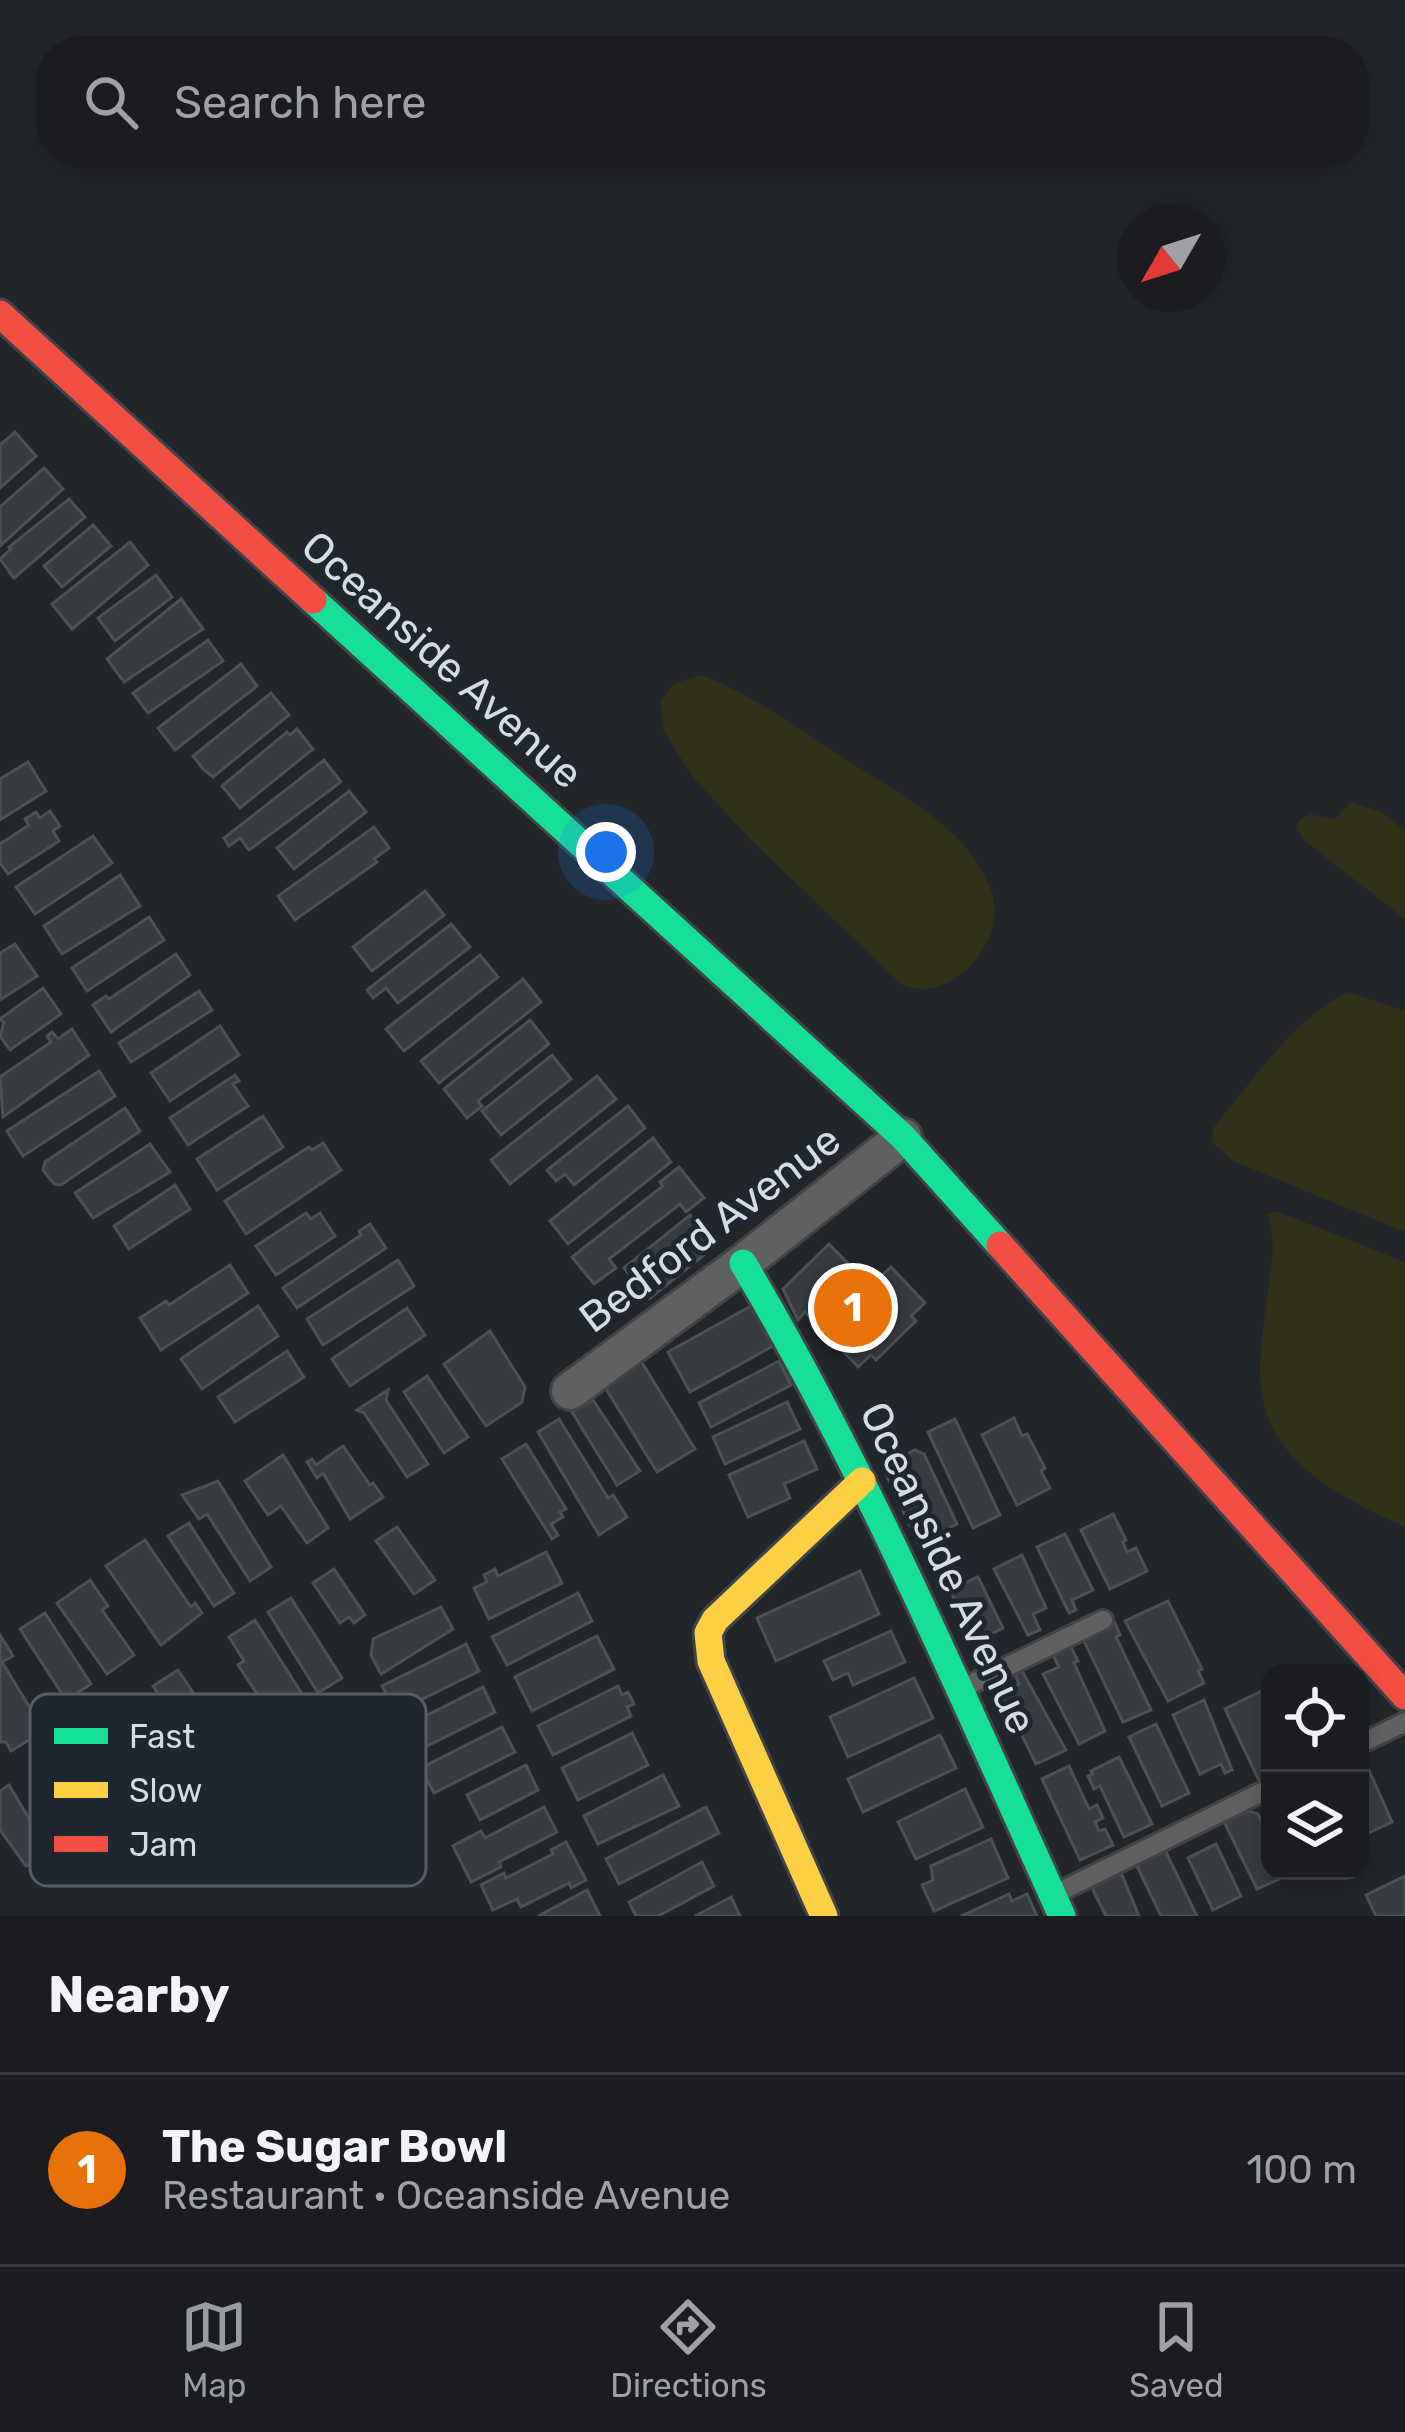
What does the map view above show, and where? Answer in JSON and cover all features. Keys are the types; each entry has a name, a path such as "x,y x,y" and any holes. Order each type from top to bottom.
{"street":[{"name":"Oceanside Avenue","path":"0,314 902,1137 1405,1696"},
{"name":"Bedford Avenue","path":"570,1391 743,1264 902,1137"},
{"name":"Oceanside Avenue","path":"743,1264 795,1348 862,1481 1058,1906"},
{"path":"824,1916 711,1661 708,1633 715,1620 862,1481"}],"lane":[{"path":"961,1688 1103,1620"},
{"path":"1369,1740 1405,1722"},
{"path":"1058,1906 1261,1793"}],"green space":[{"path":"702,675 758,703 898,792 964,845 989,885 994,913 991,932 970,966 938,987 901,984 750,839 693,777 664,731 660,702 673,684"},
{"path":"1351,802 1382,812 1405,832 1405,919 1304,840 1296,828 1299,820 1311,814 1334,820"},
{"path":"1348,992 1405,1011 1405,1232 1233,1161 1211,1141 1213,1128 1274,1053 1309,1018"},
{"path":"1276,1211 1405,1262 1405,1527 1319,1479 1299,1463 1270,1424 1260,1363 1272,1256 1267,1215"}],"building":[{"path":"15,432 36,456 0,488 0,445"},
{"path":"44,468 63,489 0,546 0,507"},
{"path":"69,499 85,517 14,578 0,559"},
{"path":"93,525 111,546 62,587 44,566"},
{"path":"130,542 148,565 72,629 52,604"},
{"path":"156,575 172,597 115,641 98,618"},
{"path":"181,599 203,629 124,682 107,659"},
{"path":"208,640 223,661 148,713 133,693"},
{"path":"241,664 257,686 175,750 158,728"},
{"path":"271,693 289,715 213,777 193,756"},
{"path":"297,729 313,749 240,808 222,786 287,732 290,735"},
{"path":"324,760 341,782 249,850 240,838 229,846 224,838"},
{"path":"28,762 46,791 0,820 0,779"},
{"path":"349,791 366,812 294,869 277,848"},
{"path":"50,811 60,826 53,831 59,841 8,874 0,863 0,844 29,825 25,819 36,812 40,818"},
{"path":"374,827 389,848 374,859 377,862 295,920 278,896"},
{"path":"93,836 112,863 35,914 16,887"},
{"path":"120,875 140,906 62,954 44,926"},
{"path":"425,891 444,915 372,971 353,947"},
{"path":"149,917 164,940 87,991 72,968"},
{"path":"451,924 470,947 398,1003 386,988 373,998 367,990"},
{"path":"15,944 37,976 0,1000 0,953"},
{"path":"176,954 190,975 111,1032 93,1005"},
{"path":"480,955 498,977 404,1051 386,1029"},
{"path":"523,979 541,1002 439,1083 421,1061"},
{"path":"43,988 61,1014 10,1050 0,1036 4,1023 0,1019"},
{"path":"199,991 212,1010 131,1062 119,1043"},
{"path":"530,1020 549,1044 478,1101 482,1106 467,1118 444,1089"},
{"path":"220,1026 239,1055 170,1101 151,1073"},
{"path":"72,1029 89,1055 3,1117 0,1077 51,1042 47,1036 52,1032 58,1039"},
{"path":"552,1055 571,1079 501,1135 482,1111"},
{"path":"99,1071 115,1096 23,1156 7,1131"},
{"path":"235,1075 239,1081 233,1084 248,1106 188,1145 170,1118"},
{"path":"597,1076 616,1099 510,1184 491,1160"},
{"path":"628,1106 645,1128 574,1185 565,1174 556,1181 547,1170"},
{"path":"125,1108 140,1131 61,1185 54,1184 43,1170 45,1162"},
{"path":"263,1116 283,1147 217,1190 197,1159"},
{"path":"653,1138 671,1162 568,1244 550,1221"},
{"path":"323,1143 341,1170 246,1234 225,1201 309,1147 312,1150"},
{"path":"150,1144 170,1172 93,1218 75,1193"},
{"path":"679,1167 704,1198 686,1212 680,1204 609,1259 616,1268 594,1284 572,1257 663,1186 660,1182"},
{"path":"175,1185 190,1209 129,1249 114,1226"},
{"path":"306,1213 311,1219 320,1213 335,1236 276,1275 256,1246"},
{"path":"690,1215 715,1246 649,1299 624,1268"},
{"path":"370,1224 386,1248 297,1308 283,1288"},
{"path":"829,1244 870,1286 891,1267 925,1303 911,1316 916,1321 876,1360 871,1355 858,1367 805,1312 798,1320 783,1289"},
{"path":"398,1260 414,1286 323,1345 307,1319"},
{"path":"230,1265 248,1293 161,1350 140,1318"},
{"path":"258,1306 278,1336 202,1389 181,1359"},
{"path":"751,1306 773,1346 690,1392 668,1352"},
{"path":"407,1308 425,1335 350,1386 332,1359"},
{"path":"490,1331 525,1387 522,1402 486,1426 444,1364"},
{"path":"287,1351 304,1377 235,1422 218,1397"},
{"path":"638,1356 695,1449 657,1472 600,1379"},
{"path":"779,1361 791,1385 711,1427 699,1403"},
{"path":"427,1376 468,1437 444,1453 404,1392"},
{"path":"388,1390 386,1400 428,1464 407,1477 364,1413 357,1410"},
{"path":"593,1400 640,1471 617,1485 572,1412"},
{"path":"787,1402 800,1429 725,1464 713,1437"},
{"path":"1014,1418 1045,1468 1041,1471 1050,1488 1017,1505 982,1435"},
{"path":"559,1419 608,1498 613,1495 627,1517 599,1535 538,1432"},
{"path":"955,1419 1000,1515 973,1528 928,1432"},
{"path":"804,1441 817,1469 784,1484 790,1498 748,1517 729,1475"},
{"path":"526,1444 566,1509 551,1524 558,1535 552,1539 502,1459"},
{"path":"343,1446 383,1497 350,1519 323,1473 317,1478 307,1462 312,1459 316,1465"},
{"path":"915,1450 924,1454 957,1524 918,1543 882,1466"},
{"path":"283,1455 328,1528 307,1543 281,1506 268,1515 245,1481"},
{"path":"218,1481 271,1567 250,1581 207,1514 199,1519 182,1495"},
{"path":"1113,1514 1127,1552 1136,1548 1147,1571 1110,1589 1081,1530"},
{"path":"189,1523 234,1593 214,1606 168,1536"},
{"path":"397,1527 435,1580 414,1594 376,1541"},
{"path":"1065,1534 1093,1590 1072,1600 1076,1610 1069,1613 1037,1547"},
{"path":"145,1540 191,1607 195,1603 202,1613 161,1645 106,1566"},
{"path":"546,1552 562,1583 489,1619 474,1588 487,1582 484,1575 495,1569 498,1576"},
{"path":"1022,1555 1046,1608 1033,1614 1040,1630 1028,1635 994,1569"},
{"path":"334,1569 365,1615 354,1623 349,1617 340,1623 313,1583"},
{"path":"860,1571 879,1614 776,1661 757,1618"},
{"path":"978,1577 1003,1628 985,1637 990,1648 980,1653 950,1590"},
{"path":"90,1580 108,1606 102,1610 134,1655 107,1674 57,1603"},
{"path":"578,1593 592,1621 507,1665 492,1637"},
{"path":"291,1598 342,1678 318,1693 268,1612"},
{"path":"1168,1601 1202,1669 1198,1671 1204,1683 1168,1701 1125,1621"},
{"path":"441,1607 453,1629 381,1674 371,1655 373,1639"},
{"path":"45,1613 91,1684 75,1694 62,1694 20,1629"},
{"path":"255,1620 302,1694 257,1694 238,1665 244,1661 229,1637"},
{"path":"1115,1623 1120,1635 1116,1637 1151,1710 1123,1722 1083,1639"},
{"path":"891,1631 905,1662 853,1685 848,1673 833,1680 824,1661"},
{"path":"0,1635 13,1656 2,1662 30,1708 30,1739 11,1751 6,1742 0,1742"},
{"path":"597,1636 614,1669 532,1711 515,1677"},
{"path":"466,1644 479,1671 426,1697 386,1694 382,1686"},
{"path":"1071,1647 1105,1731 1079,1744 1043,1674 1059,1667 1053,1655"},
{"path":"178,1670 194,1694 158,1694 153,1686"},
{"path":"1022,1671 1066,1750 1036,1764 1001,1693 1019,1684 1015,1674"},
{"path":"914,1678 933,1718 848,1757 830,1717"},
{"path":"618,1686 634,1704 627,1707 631,1716 553,1755 538,1726"},
{"path":"483,1687 495,1712 426,1746 426,1716"},
{"path":"1261,1691 1261,1785 1225,1709"},
{"path":"1204,1700 1232,1770 1225,1773 1221,1764 1200,1774 1173,1715"},
{"path":"1156,1724 1189,1793 1162,1806 1129,1737"},
{"path":"502,1727 515,1752 434,1793 426,1765"},
{"path":"632,1733 648,1765 578,1800 562,1768"},
{"path":"940,1735 956,1768 863,1812 848,1779"},
{"path":"1119,1757 1152,1824 1124,1837 1100,1786 1094,1789 1088,1776"},
{"path":"526,1765 538,1790 480,1820 467,1795"},
{"path":"1069,1766 1089,1809 1097,1805 1103,1818 1095,1822 1113,1845 1080,1860 1042,1779"},
{"path":"1369,1770 1392,1822 1369,1833"},
{"path":"663,1775 679,1806 598,1844 584,1816"},
{"path":"9,1785 30,1820 30,1864 26,1866 0,1830 0,1791"},
{"path":"965,1789 983,1827 916,1859 898,1822"},
{"path":"544,1807 557,1832 471,1882 453,1846 481,1831 485,1838"},
{"path":"706,1807 719,1833 619,1884 606,1859"},
{"path":"1248,1811 1258,1814 1261,1880 1277,1880 1257,1889 1224,1822"},
{"path":"991,1839 1008,1878 934,1911 922,1885 933,1880 931,1866"},
{"path":"566,1842 586,1880 571,1888 569,1883 521,1907 517,1899 493,1910 481,1885 504,1873 506,1878 553,1854 551,1850"},
{"path":"1216,1844 1241,1896 1213,1910 1188,1858"},
{"path":"1164,1848 1197,1916 1161,1916 1135,1862"},
{"path":"702,1862 714,1886 658,1916 636,1916 629,1902"},
{"path":"1117,1872 1139,1916 1106,1916 1093,1890 1092,1885"},
{"path":"1405,1876 1405,1916 1376,1916 1366,1895"},
{"path":"587,1890 600,1916 538,1916"},
{"path":"1009,1894 1012,1901 1027,1894 1037,1916 961,1916"},
{"path":"731,1897 740,1916 695,1916"}],"traffic: fast":[{"path":"313,600 903,1137 1000,1245"},
{"path":"743,1263 872,1503 1062,1916"}],"traffic: slow":[{"path":"824,1916 711,1661 708,1633 715,1620 862,1481"}],"traffic: jam":[{"path":"0,314 313,600"},
{"path":"1000,1245 1405,1696"}],"place":[{"name":"The Sugar Bowl","path":"853,1308"}]}
